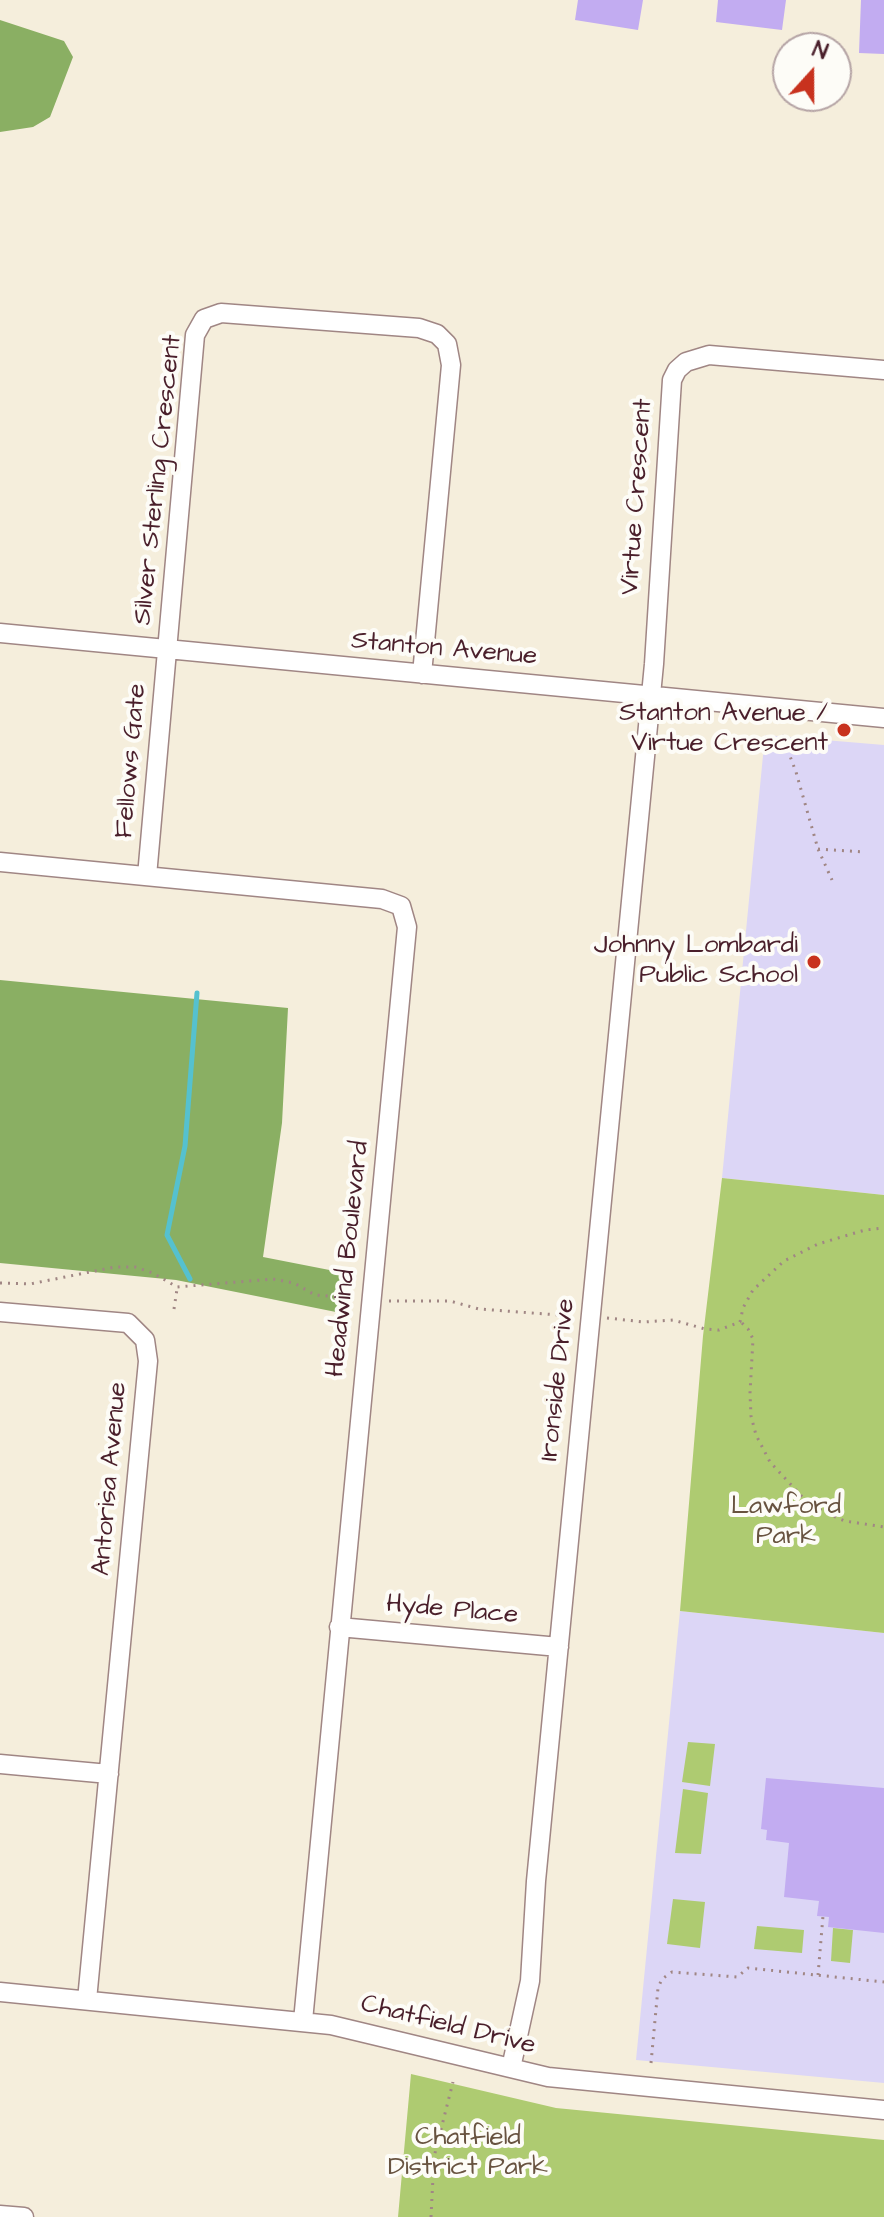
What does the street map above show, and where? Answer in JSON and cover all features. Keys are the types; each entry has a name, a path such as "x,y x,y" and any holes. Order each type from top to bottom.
{"street":[{"name":"Silver Sterling Crescent","path":"168,651 195,335 204,319 221,313 419,328 437,334 447,344 451,365 422,674"},
{"name":"Virtue Crescent","path":"651,695 672,380 677,370 686,362 709,355 884,370"},
{"name":"Stanton Avenue","path":"0,633 884,718"},
{"name":"Fellows Gate","path":"147,876 168,651"},
{"name":"Ironside Drive","path":"511,2068 530,1981 536,1881 651,695"},
{"name":"Headwind Boulevard","path":"0,862 382,899 401,906 407,927 303,2021"},
{"name":"Antorisa Avenue","path":"0,1312 128,1323 145,1340 148,1361 87,2000"},
{"name":"Hyde Place","path":"339,1627 559,1647"},
{"path":"0,1764 109,1774"},
{"name":"Chatfield Drive","path":"0,1992 331,2025 548,2077 884,2110"},
{"path":"0,2215 24,2217"}],"path":[{"path":"782,735 818,849 832,880"},
{"path":"818,849 865,852"},
{"path":"740,1322 743,1308 753,1290 784,1261 818,1244 865,1230 884,1228"},
{"path":"0,1283 30,1284 115,1267 135,1267 177,1287 273,1279 294,1283 315,1295 350,1298"},
{"path":"174,1309 177,1287"},
{"path":"392,1302 450,1301 493,1310 573,1316"},
{"path":"613,1319 644,1322 673,1320 719,1330 740,1322"},
{"path":"740,1322 753,1339 751,1416 756,1435 770,1462 807,1502 828,1514 860,1524 884,1527"},
{"path":"818,1975 823,1916"},
{"path":"651,2063 658,1988 662,1979 672,1972 737,1977 748,1968 884,1982"},
{"path":"431,2217 434,2157 453,2082"}],"shaded area":[{"name":"Johnny Lombardi Public School","path":"765,735 884,745 884,1195 722,1178"},
{"path":"680,1611 884,1633 884,2083 636,2060"}],"green space":[{"path":"0,20 64,41 73,57 50,117 33,127 0,132"},
{"path":"0,980 288,1008 282,1123 263,1257 355,1275 346,1314 176,1280 0,1263"},
{"name":"Lawford Park","path":"722,1178 884,1195 884,1633 680,1611 703,1336"},
{"path":"688,1742 715,1744 710,1786 682,1782"},
{"path":"683,1789 708,1793 701,1854 675,1853"},
{"path":"673,1899 705,1902 700,1948 667,1944"},
{"path":"757,1926 804,1930 802,1953 754,1949"},
{"path":"833,1928 853,1930 850,1963 831,1961"},
{"name":"Chatfield District Park","path":"411,2074 556,2108 884,2140 884,2217 398,2217"}],"building":[{"path":"578,0 643,0 638,30 575,20"},
{"path":"718,0 786,0 782,30 716,22"},
{"path":"861,0 884,0 884,54 859,53"},
{"path":"766,1778 884,1788 884,1933 828,1927 829,1917 817,1916 819,1901 784,1897 789,1843 766,1840 767,1830 761,1829"}],"waterway":[{"path":"190,1279 167,1235 185,1146 197,993"}],"place":[{"name":"Stanton Avenue / Virtue Crescent","path":"844,730"},
{"name":"Johnny Lombardi Public School","path":"814,962"}]}
